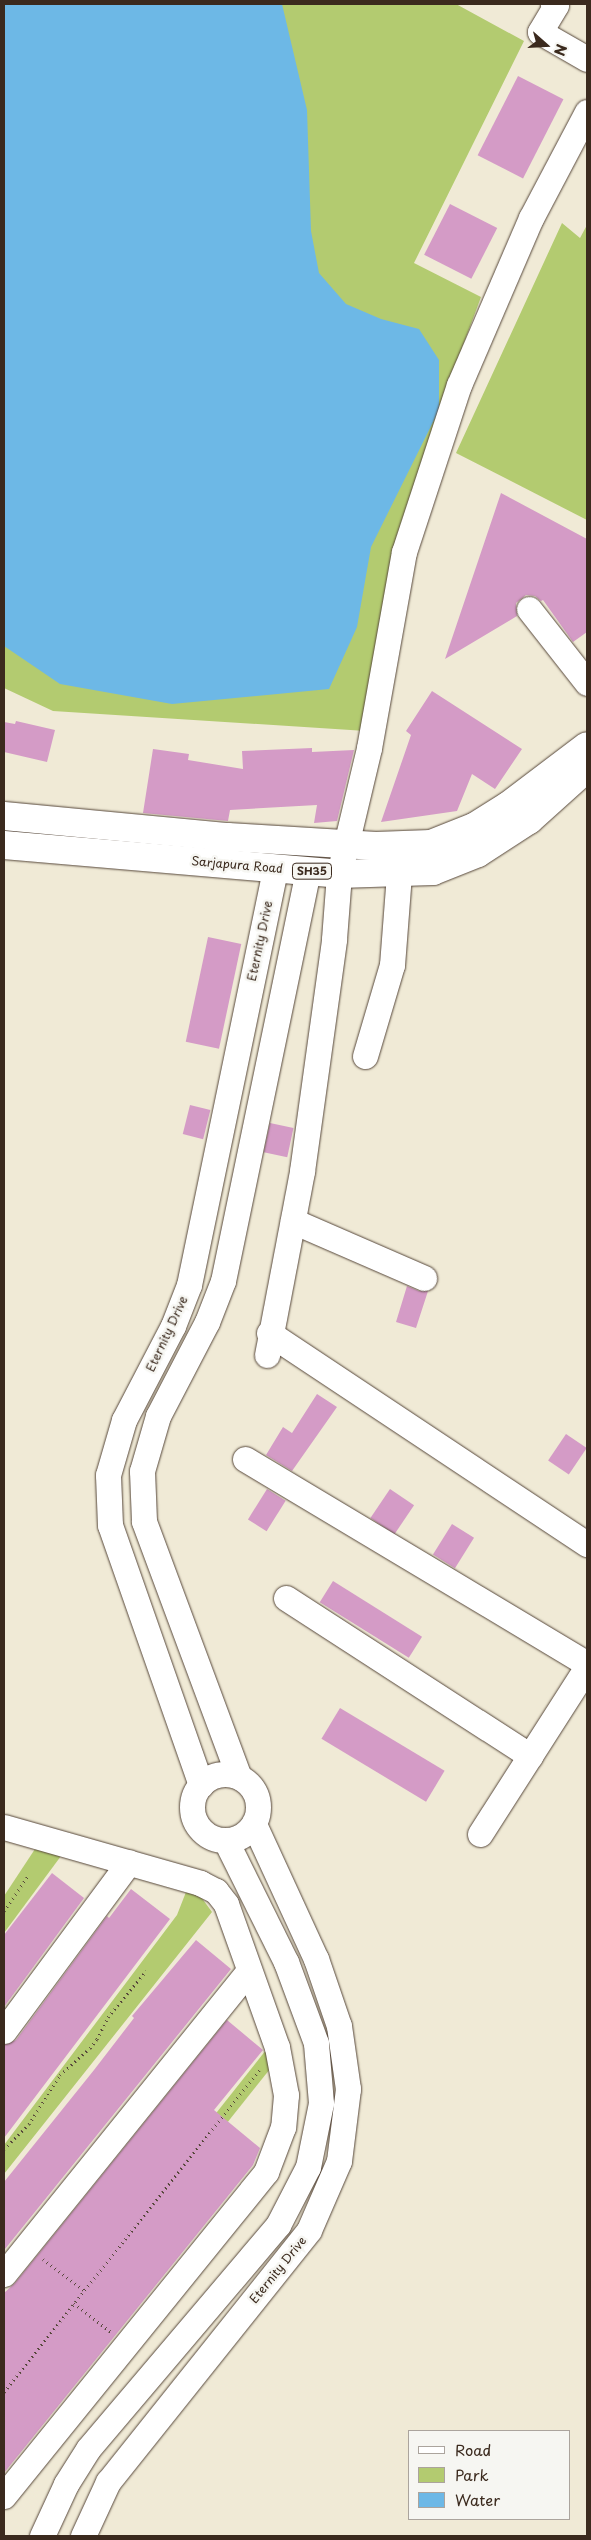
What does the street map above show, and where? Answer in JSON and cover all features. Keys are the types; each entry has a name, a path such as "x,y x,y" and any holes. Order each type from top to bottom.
{"main road":[{"path":"4,816 228,837 376,846 431,844 474,827 508,806 587,746"},
{"name":"Sarjapura Road","path":"4,845 339,874 433,871 478,853 529,820 587,768"}],"street":[{"path":"553,4 556,5 540,32 587,59"},
{"path":"587,112 531,218 459,385 404,552 369,748 339,874 334,939 293,1221 268,1344 587,1544"},
{"path":"529,609 587,684"},
{"name":"Eternity Drive","path":"201,1786 110,1525 108,1475 124,1420 173,1326 189,1286 275,868"},
{"path":"240,1778 219,1775 201,1786 195,1794 192,1805 193,1815 197,1826 210,1837 226,1841 237,1838 254,1824 258,1814 258,1802 254,1792 240,1778 144,1521 142,1471 158,1416 207,1322 224,1281 308,871"},
{"path":"365,1056 392,965 399,873"},
{"path":"293,1221 424,1278"},
{"path":"245,1459 587,1666 480,1834"},
{"path":"286,1598 530,1756"},
{"name":"Eternity Drive","path":"83,2536 108,2482 309,2230 339,2162 348,2088 339,2026 316,1959 254,1824"},
{"path":"4,1827 200,1883 216,1891 226,1904 277,2047 285,2079 285,2111 279,2143 266,2172 4,2496"},
{"path":"42,2536 66,2484 88,2449 278,2225 308,2167 321,2103 316,2043 286,1962 226,1841"},
{"path":"4,2031 129,1862"},
{"path":"4,2274 249,1970"}],"path":[{"path":"4,1911 28,1876"},
{"path":"4,2149 30,2124 60,2075 94,2044 108,2017 146,1972"},
{"path":"4,2392 277,2047"},
{"path":"42,2258 84,2290"},
{"path":"74,2303 126,2345"}],"green space":[{"path":"4,4 456,4 524,41 414,263 481,297 439,410 366,731 53,711 4,688"},
{"path":"562,223 580,238 587,225 587,520 456,453"},
{"path":"35,1849 61,1856 4,1933 4,1896"},
{"path":"186,1892 201,1897 212,1912 4,2174 4,2145 177,1915"},
{"path":"266,2050 270,2069 4,2403 4,2381"}],"water":[{"path":"6,4 282,4 307,110 311,231 319,273 346,304 381,319 419,329 439,360 439,410 371,547 357,627 329,689 172,704 60,684 4,646 4,6"}],"building":[{"path":"518,76 563,99 523,178 478,155"},
{"path":"450,204 497,228 471,279 424,255"},
{"path":"501,493 587,539 587,632 573,642 543,600 541,601 535,596 526,595 516,603 517,616 445,659"},
{"path":"432,691 522,749 495,789 472,774 457,811 381,822 411,735 406,731"},
{"path":"16,721 55,730 47,762 4,752 4,722 15,724"},
{"path":"312,748 312,752 354,750 337,821 314,823 317,805 230,810 228,821 143,813 153,749 189,754 188,760 243,769 242,751"},
{"path":"208,937 241,944 219,1049 186,1042"},
{"path":"190,1105 210,1110 203,1139 183,1134"},
{"path":"270,1123 293,1128 287,1157 264,1152"},
{"path":"407,1286 419,1291 428,1291 416,1328 396,1322"},
{"path":"317,1394 337,1407 292,1471 266,1455 283,1427 292,1433"},
{"path":"566,1434 587,1448 569,1475 548,1461"},
{"path":"267,1489 286,1501 267,1531 248,1520"},
{"path":"390,1489 414,1505 394,1534 370,1518"},
{"path":"452,1524 474,1538 455,1568 433,1555"},
{"path":"333,1581 422,1637 409,1658 320,1602"},
{"path":"340,1708 445,1771 426,1802 321,1739"},
{"path":"52,1873 84,1898 4,2007 4,1935"},
{"path":"131,1889 170,1919 4,2138 4,2045 16,2040 107,1916 109,1918"},
{"path":"196,1940 231,1969 5,2249 4,2182 94,2070 134,2018 132,2016"},
{"path":"227,2020 263,2050 214,2110 260,2148 253,2165 4,2473 4,2293 15,2283"}]}
